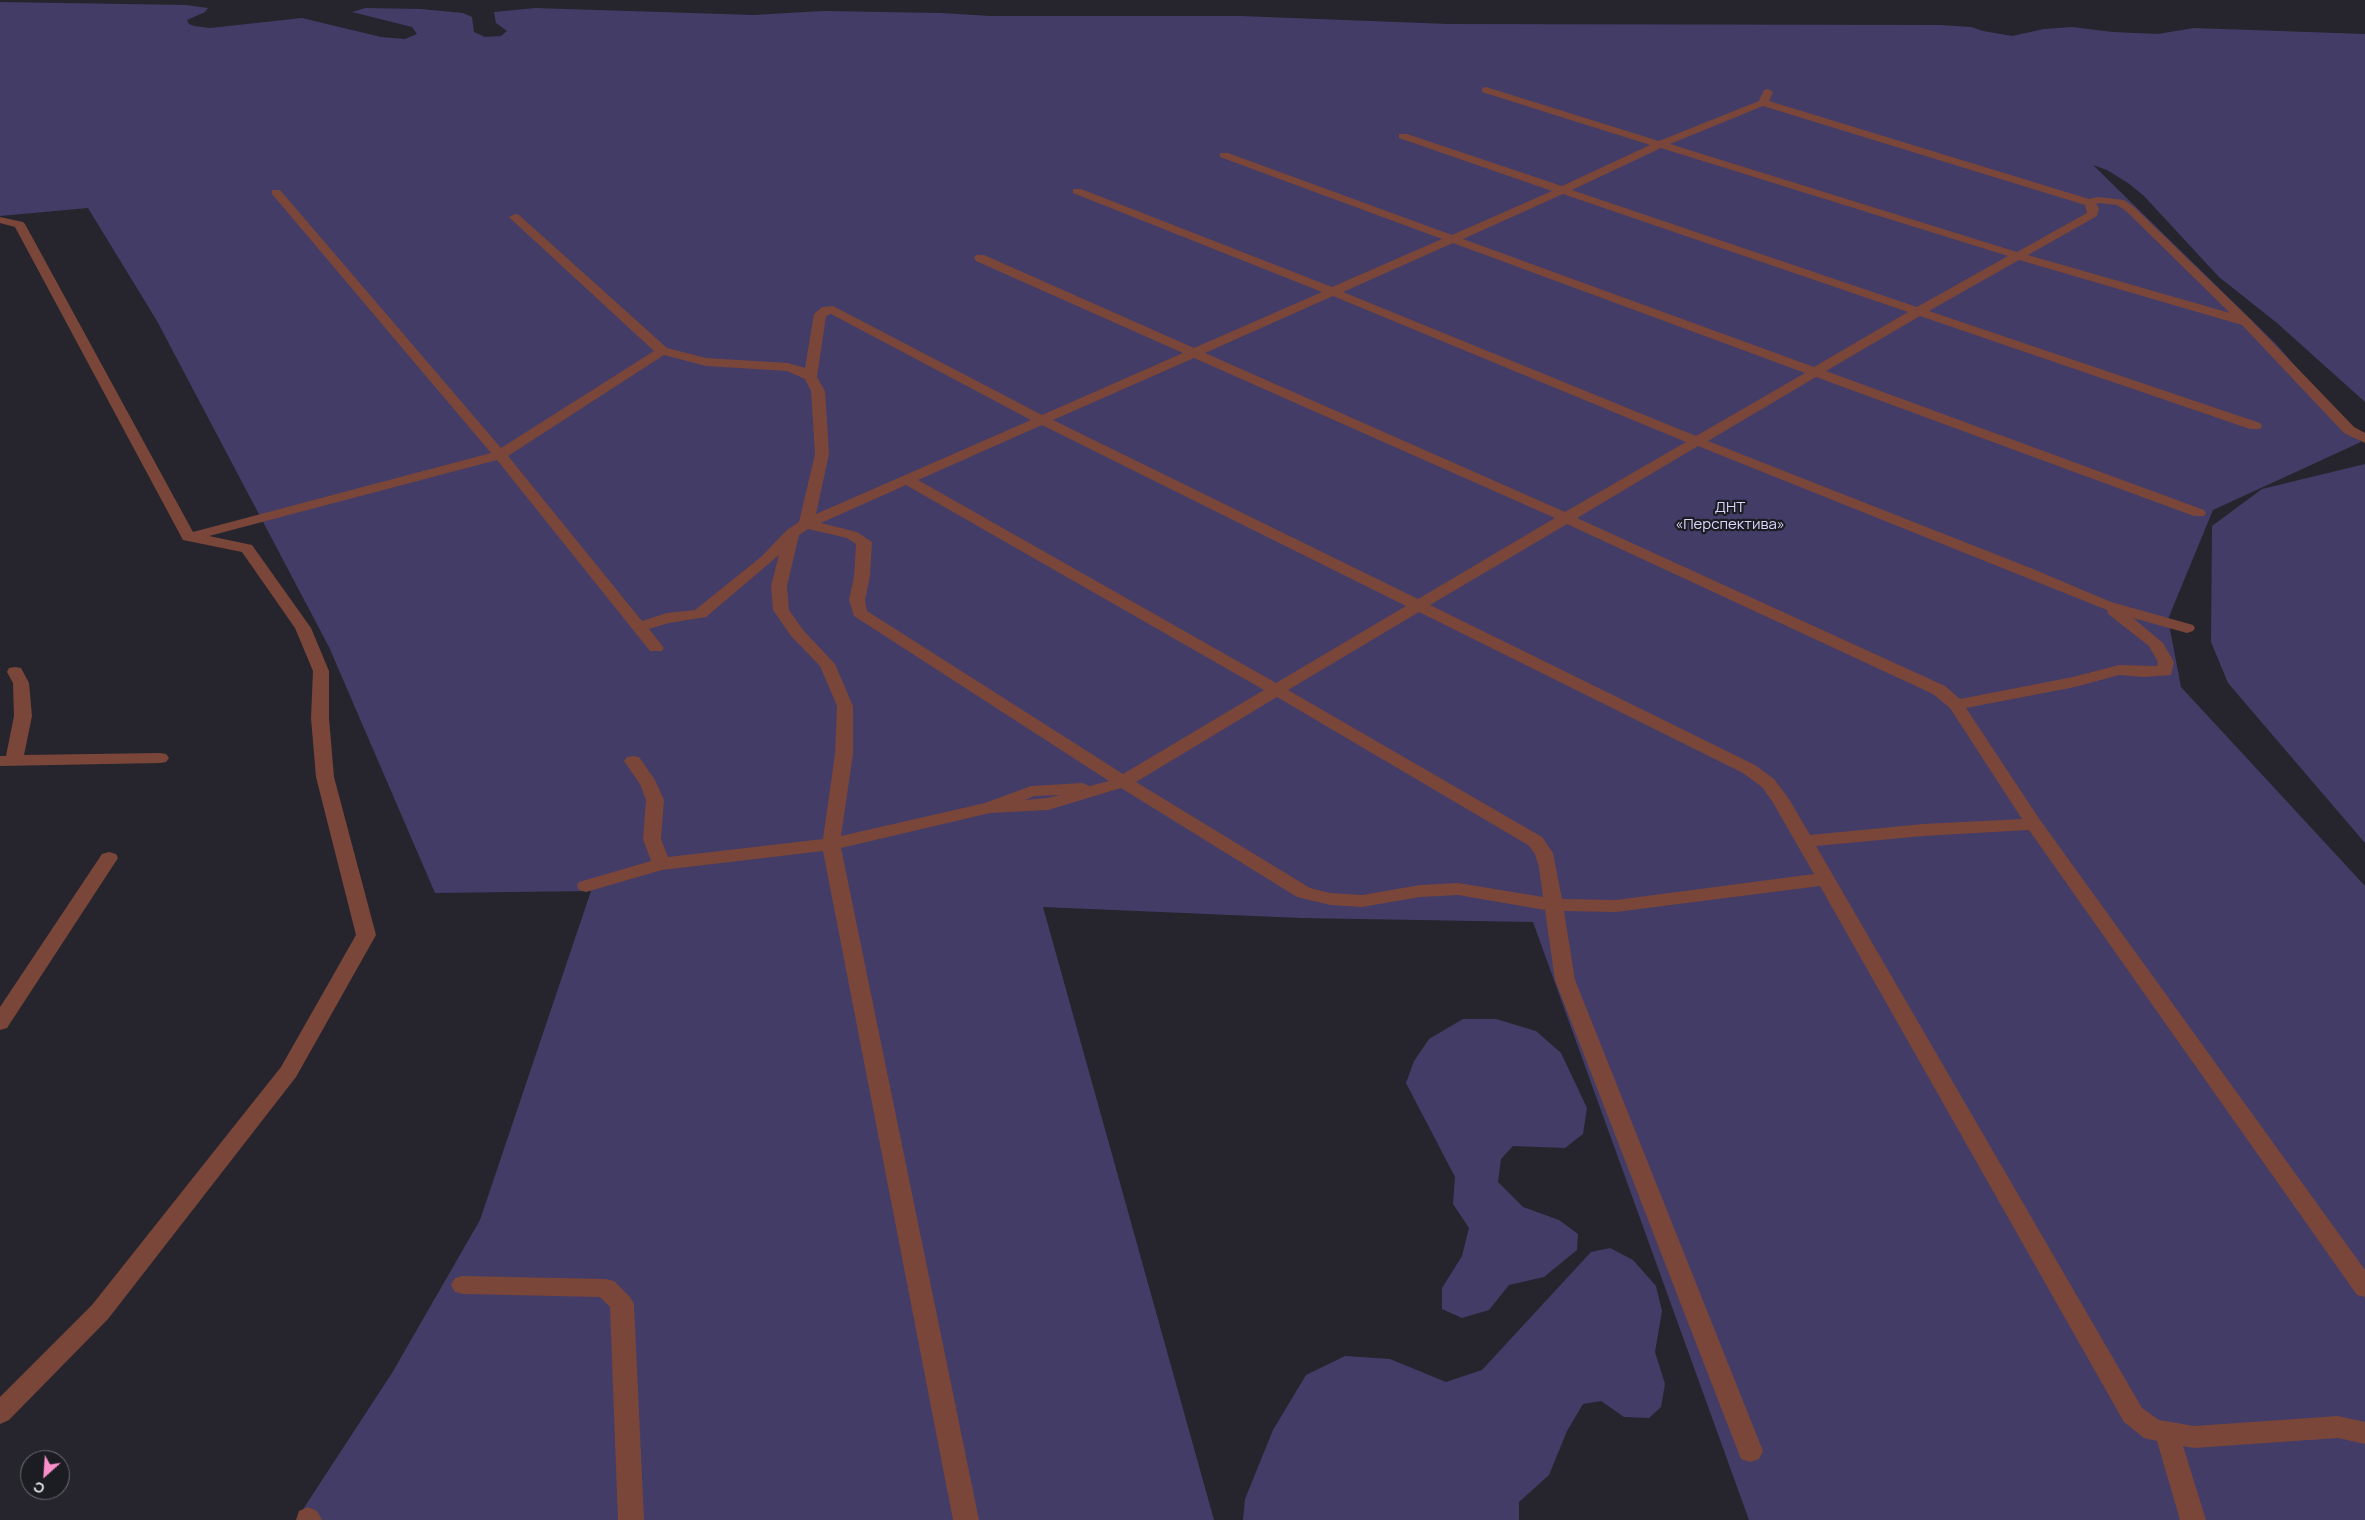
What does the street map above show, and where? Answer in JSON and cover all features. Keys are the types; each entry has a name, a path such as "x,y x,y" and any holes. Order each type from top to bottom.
{"street":[{"path":"1486,90 2019,256 2246,322"},
{"path":"586,886 661,864 831,844 990,807 1048,804 1123,782 1417,606 1919,311 2093,214 2093,208 2089,204 1766,98 799,529 766,560 700,614 667,618 638,627"},
{"path":"1404,136 2256,426"},
{"path":"1224,155 1451,240 2199,513"},
{"path":"1078,191 1333,292 2106,605 2187,628"},
{"path":"276,192 500,455 656,648"},
{"path":"2089,204 2098,200 2109,200 2120,202 2130,209 2246,322 2344,425 2365,439"},
{"path":"515,217 662,351 706,362 799,370 810,377 818,391 822,454 780,586 781,610 797,633 827,664 845,706 844,754 831,844 966,1520"},
{"path":"0,220 19,224 188,537"},
{"path":"980,258 1566,518 1939,690 1956,705 2034,824 2365,1288"},
{"path":"810,377 820,314 822,311 833,310 1042,420 1748,769 1768,783 1780,798 2133,1415 2153,1430 2194,1437 2338,1427 2365,1433"},
{"path":"188,537 500,455 662,351"},
{"path":"907,480 1276,690 1535,841 1544,852 1565,980 1750,1451"},
{"path":"799,529 852,535 864,542 862,576 857,600 860,613 1123,782 1304,893 1330,899 1362,901 1420,891 1458,889 1552,905 1616,906 1825,879"},
{"path":"0,1414 100,1312 289,1072 366,935 325,777 320,718 321,671 303,628 247,548 188,537"},
{"path":"1956,705 2075,682 2119,670 2165,671 2166,662 2155,643 2106,605"},
{"path":"15,672 21,683 23,716 7,761 160,758"},
{"path":"633,761 649,784 655,800 652,839 661,864"},
{"path":"1803,841 1923,830 2034,824"},
{"path":"0,1023 109,858"},
{"path":"463,1285 606,1288 622,1304 631,1520"},
{"path":"2167,1433 2193,1520"}],"green space":[{"name":"ДНТ «Перспектива»","path":"0,2 186,5 208,8 205,12 187,20 189,24 194,26 210,28 302,18 381,37 405,39 417,34 412,27 352,12 365,8 421,9 463,13 472,17 474,32 485,37 501,36 507,31 496,23 494,12 535,8 753,15 823,11 941,13 991,16 1240,16 1448,24 1940,25 1971,27 2012,36 2044,29 2072,27 2113,32 2158,34 2194,28 2365,34 2365,402 2277,323 2219,277 2144,196 2107,170 2093,165 2276,344 2361,442 2213,510 2168,619 2181,687 2365,886 2365,1520 1749,1520 1533,922 1301,918 1043,907 1214,1520 296,1520 392,1373 480,1220 591,891 435,893 329,647 157,321 88,208 0,216"},
{"path":"2365,464 2365,843 2228,683 2211,642 2212,526 2262,489"},
{"path":"1463,1019 1496,1019 1536,1031 1561,1053 1587,1108 1583,1134 1565,1148 1513,1146 1501,1159 1498,1182 1523,1207 1559,1220 1578,1234 1577,1250 1544,1277 1509,1285 1489,1310 1462,1318 1442,1309 1442,1288 1462,1256 1469,1228 1453,1204 1455,1177 1406,1083 1414,1061 1429,1039"},
{"path":"1610,1248 1633,1260 1656,1286 1662,1311 1655,1352 1665,1384 1661,1407 1649,1418 1624,1417 1601,1401 1583,1404 1567,1431 1549,1475 1519,1502 1519,1520 1243,1520 1245,1499 1273,1430 1306,1375 1345,1356 1390,1359 1446,1382 1482,1370 1591,1252"}]}
